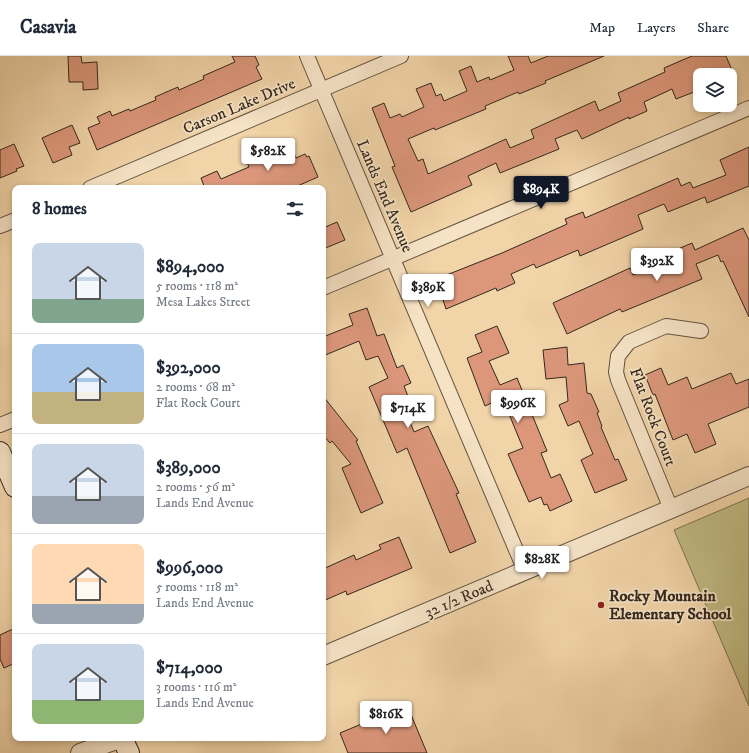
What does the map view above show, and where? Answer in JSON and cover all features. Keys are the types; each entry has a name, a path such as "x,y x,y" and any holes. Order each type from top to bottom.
{"main road":[{"path":"0,452 12,480"},
{"path":"123,741 129,753"}],"street":[{"name":"Lands End Avenue","path":"307,56 525,571"},
{"name":"Carson Lake Drive","path":"97,185 401,56"},
{"path":"326,287 749,108"},
{"path":"0,226 12,221"},
{"name":"Flat Rock Court","path":"671,509 618,380 616,364 623,348 629,342 666,326 702,331"},
{"path":"0,425 12,420"},
{"name":"32 1/2 Road","path":"326,655 749,476"},
{"path":"80,753 114,741"}],"shaded area":[{"path":"749,498 749,706 674,530"}],"building":[{"path":"68,56 81,56 82,63 97,62 98,89 83,90 83,82 69,82"},
{"path":"232,56 255,56 259,65 256,67 262,79 97,150 88,128 100,123 97,117 110,111 112,116 129,109 130,111 156,100 155,97 178,87 179,90 204,79 203,76 235,62"},
{"path":"508,56 528,56 531,63 548,56 604,56 545,81 546,83 519,94 518,92 485,106 486,109 435,130 434,128 408,139 418,161 423,159 428,174 506,139 510,148 534,138 531,130 595,101 599,111 621,101 618,93 665,72 664,68 692,56 726,56 731,68 693,68 693,92 676,99 672,89 644,102 647,111 629,119 629,117 582,139 577,130 555,139 559,149 500,173 496,163 468,176 472,185 411,212 392,167 395,166 372,108 384,103 390,118 400,114 402,117 424,107 416,89 431,83 436,96 441,94 444,101 467,91 459,71 471,66 477,82 489,77 490,80 514,70"},
{"path":"72,125 80,143 69,147 72,155 53,163 42,138"},
{"path":"289,142 296,158 305,154 307,157 309,156 318,177 300,185 204,185 201,178 217,171 221,179 249,167 246,160"},
{"path":"14,144 24,166 16,169 17,171 0,178 0,150"},
{"path":"749,147 749,186 707,203 705,197 668,212 664,204 638,215 643,229 580,256 578,250 536,268 534,264 511,274 515,283 497,291 496,288 446,309 442,297 446,295 439,278 502,253 565,225 567,224 565,219 583,212 585,218 678,178 681,186 690,182 693,188 726,175 720,160"},
{"path":"337,222 345,240 326,248 326,227"},
{"path":"743,228 749,240 749,317 723,261 721,262 718,255 696,264 702,279 622,312 620,309 567,334 553,303 630,268 633,275 660,264 657,258 692,243 695,250"},
{"path":"367,308 377,336 384,334 397,368 403,365 411,383 404,386 409,399 402,402 414,432 428,426 459,493 456,494 476,542 450,553 407,448 397,453 369,387 388,378 378,356 366,360 359,341 326,355 326,336 353,325 349,314"},
{"path":"497,326 509,353 489,361 500,385 517,378 547,451 541,453 551,478 560,474 572,501 550,511 547,504 544,505 541,497 529,502 508,454 523,448 509,414 507,415 500,399 485,406 467,358 482,352 475,335"},
{"path":"567,347 568,365 584,363 587,393 591,394 599,412 597,413 602,426 601,427 615,460 618,459 627,480 595,493 581,460 593,454 579,421 568,426 559,405 568,401 566,377 546,379 543,350"},
{"path":"661,368 668,385 687,377 692,389 731,373 736,384 749,379 749,407 708,424 716,444 695,453 687,434 673,440 655,394 653,395 645,375"},
{"path":"326,400 358,440 356,441 383,503 361,513 342,468 351,464 332,441 330,443 326,438"},
{"path":"399,537 412,568 347,595 346,591 326,600 326,568 354,555 356,560 381,549 379,545"},
{"path":"12,629 12,664 4,668 0,659 0,635"},
{"path":"407,705 427,753 348,753 340,733"}],"place":[{"name":"Rocky Mountain Elementary School","path":"601,605"}]}
